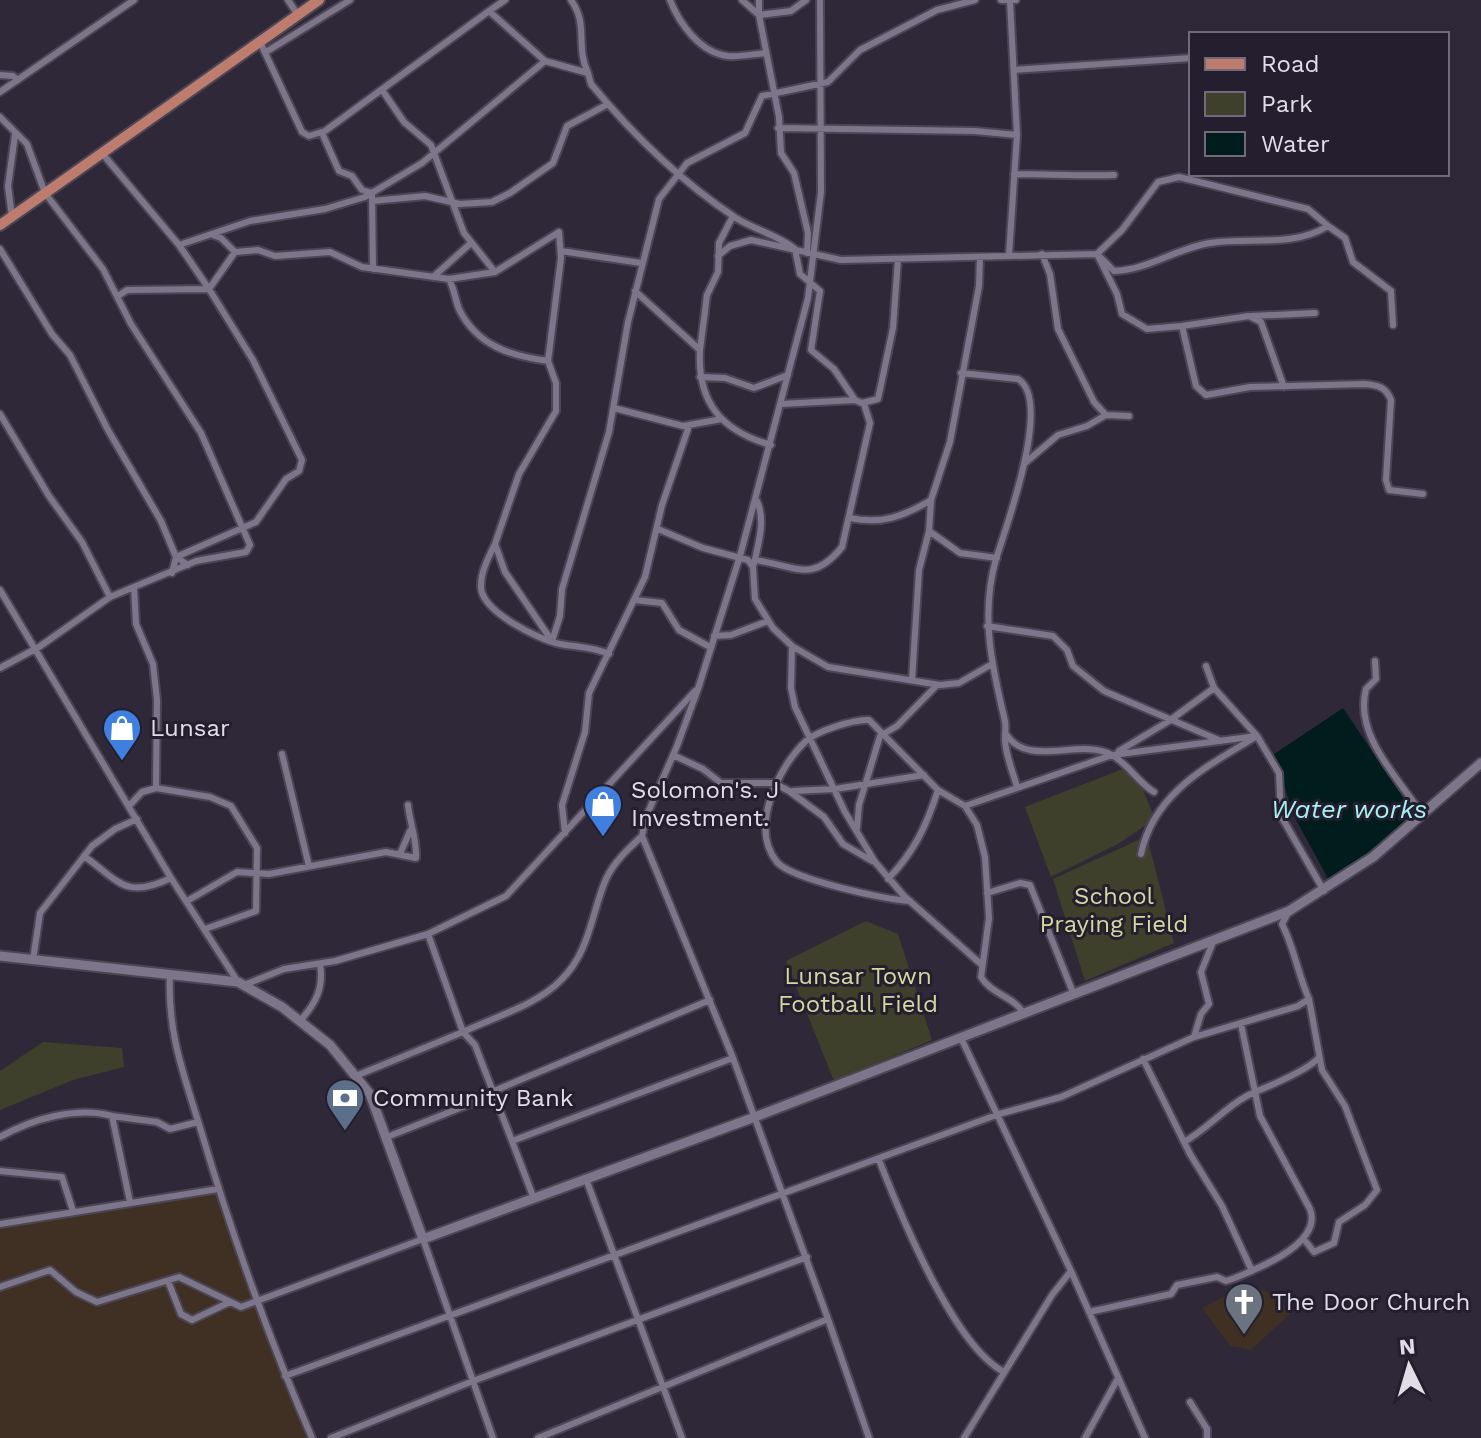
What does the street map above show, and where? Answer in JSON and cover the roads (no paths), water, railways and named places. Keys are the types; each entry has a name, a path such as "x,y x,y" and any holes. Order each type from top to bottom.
{"main road":[{"path":"0,225 101,152 263,47 319,0"}],"street":[{"path":"0,92 134,0"},
{"path":"288,0 298,15"},
{"path":"350,0 263,47 302,132 309,136 322,133 505,0"},
{"path":"571,0 582,19 579,50 591,84 636,138 733,216 795,249"},
{"path":"670,0 677,19 713,51 727,56 766,53"},
{"path":"742,0 759,15 791,11 806,0"},
{"path":"759,0 781,153 794,173 808,233 807,253"},
{"path":"820,0 821,192 815,257 757,501 750,560 755,599 768,621 792,646 835,669 937,684 959,683 992,664"},
{"path":"552,641 560,616 562,589 614,408 641,263 659,199 687,163 745,133 762,96 828,82 860,50 937,10 975,0"},
{"path":"1009,0 1017,135 1009,255"},
{"path":"489,11 545,61 588,73"},
{"path":"1014,70 1189,58"},
{"path":"372,197 433,153 545,61"},
{"path":"0,75 13,76 18,80"},
{"path":"382,90 395,112 424,136 456,204 464,233 495,272"},
{"path":"179,245 250,221 325,209 372,197 425,196 456,204 479,205 510,193 553,163 567,126 608,104"},
{"path":"0,117 32,153 45,193 103,269 131,324 201,433 250,545 248,550 188,565 110,597 35,650 0,668"},
{"path":"778,128 975,131 1017,135"},
{"path":"322,133 339,171 352,176 362,190 372,197"},
{"path":"12,217 8,186 15,135"},
{"path":"101,152 179,245 209,289 253,360 302,460 299,471 286,479 256,522 176,557"},
{"path":"1014,174 1067,174 1079,178 1114,175"},
{"path":"718,256 730,246 751,240 795,249 815,257 898,259 1097,254 1122,230 1158,182 1179,177 1308,209 1345,238 1353,262 1391,291 1393,325"},
{"path":"372,197 373,269"},
{"path":"733,216 719,243 718,272 707,295 700,377 712,408 722,419 753,440 771,445"},
{"path":"1097,254 1114,271 1133,270 1207,243 1291,240 1311,236 1328,226"},
{"path":"209,289 235,252 258,250 275,256 330,252 373,269 449,279 495,272 556,232 560,234 561,251 548,361 556,383 556,411 519,474 481,580 483,597 517,626 552,641 594,648 609,654"},
{"path":"212,235 221,238 235,252"},
{"path":"433,277 471,243"},
{"path":"0,249 52,334 70,355 90,397 161,521 176,557 188,565"},
{"path":"658,529 703,548 803,570 824,567 842,547 870,423 859,401 834,369 815,356 810,347 820,293 800,274 795,249"},
{"path":"561,251 641,263"},
{"path":"1042,254 1050,274 1058,329 1094,402 1106,415"},
{"path":"1097,254 1117,294 1122,314 1147,329 1249,316 1315,313"},
{"path":"912,680 919,570 929,531 931,500 950,442 979,286 980,257"},
{"path":"781,404 878,399 893,328 898,259"},
{"path":"449,279 459,308 482,339 509,355 548,361"},
{"path":"118,296 127,290 209,289"},
{"path":"635,291 700,350"},
{"path":"1249,316 1261,322 1284,387"},
{"path":"1182,326 1196,386 1206,395 1250,387 1364,384 1377,385 1387,391 1391,400 1386,480 1389,490 1423,494"},
{"path":"961,373 1018,379 1030,395 1025,463 1007,533 997,558 987,626 1017,787"},
{"path":"700,377 725,378 754,388 788,375"},
{"path":"614,408 665,423 689,426 722,419"},
{"path":"0,414 49,496 82,542 110,597"},
{"path":"1025,463 1058,435 1087,426 1106,415 1129,416"},
{"path":"565,833 562,805 585,732 585,706 635,600 689,426"},
{"path":"850,518 886,520 907,514 931,500"},
{"path":"358,1075 463,1032 539,995 561,980 585,947 607,878 616,862 642,836 646,817 698,689 714,636 760,543 761,513 757,501"},
{"path":"929,531 960,553 997,558"},
{"path":"495,544 505,572 552,641"},
{"path":"171,574 176,557"},
{"path":"134,587 136,624 153,664 157,700 156,788"},
{"path":"0,590 171,878 241,983 300,1021 330,1045 358,1075 374,1101 493,1438"},
{"path":"635,600 662,603 679,630 710,647"},
{"path":"714,636 731,635 768,621"},
{"path":"987,626 1053,636 1067,650 1073,666 1092,683 1118,699 1141,705 1169,721 1222,742"},
{"path":"792,646 791,696 857,832 888,879 982,965"},
{"path":"1375,661 1376,679 1366,689 1363,720 1368,734 1421,813"},
{"path":"1206,666 1214,688 1257,736 1279,773 1281,816 1324,891"},
{"path":"857,832 856,819 876,746 885,733 897,726 937,684"},
{"path":"1112,755 1169,721 1214,688"},
{"path":"0,956 241,983 284,969 320,964 428,934 515,890 698,689"},
{"path":"910,901 784,870 767,842 774,783 810,738 866,719 885,733 938,790 965,806 982,840 989,918 982,965 984,982 1020,1005 1024,1014"},
{"path":"1006,734 1013,743 1041,752 1090,750 1112,755 1154,792"},
{"path":"965,806 1112,755 1257,736"},
{"path":"1141,854 1165,800 1200,770 1257,736"},
{"path":"282,754 309,866"},
{"path":"673,755 707,771 721,783 774,783 824,817 849,849 875,862"},
{"path":"0,1287 50,1270 76,1292 97,1302 179,1277 241,1307 257,1302 755,1117 1289,911 1373,857 1481,763"},
{"path":"789,791 835,789 924,775"},
{"path":"129,806 142,792 156,788 210,797 231,806 253,836 259,874 256,911 205,929"},
{"path":"888,879 911,855 925,832 938,790"},
{"path":"400,854 410,838 408,805"},
{"path":"33,960 40,913 84,856 104,836 137,819"},
{"path":"187,901 237,872 259,874 364,855 400,854 416,858 417,839 410,828"},
{"path":"642,836 710,1000 785,1195 870,1438"},
{"path":"84,856 102,870 109,881 133,889 154,887 171,878"},
{"path":"987,893 1020,883 1030,885 1074,995"},
{"path":"1289,911 1282,924 1290,936 1295,963 1309,999 1322,1070 1350,1117 1377,1190 1365,1205 1339,1222 1334,1243 1314,1252 1303,1238"},
{"path":"428,934 463,1032 475,1045 534,1199"},
{"path":"1194,1037 1201,1014 1209,1004 1201,972 1213,942"},
{"path":"300,1021 313,1007 320,992 320,964"},
{"path":"170,974 169,1025 218,1189 257,1302 312,1438"},
{"path":"285,1376 999,1114 1061,1097 1194,1037 1241,1024 1309,999"},
{"path":"387,1137 710,1000"},
{"path":"1089,1312 1171,1294 1177,1285 1217,1277 1226,1281 1252,1271 1303,1238 1313,1222 1269,1138 1255,1092 1241,1024"},
{"path":"961,1038 999,1114 1145,1438"},
{"path":"1184,1142 1209,1128 1230,1108 1255,1092 1279,1084 1319,1057"},
{"path":"512,1141 733,1058"},
{"path":"1143,1059 1184,1142 1222,1206 1252,1271"},
{"path":"0,1137 21,1126 79,1111 157,1122 170,1129 198,1122"},
{"path":"112,1116 130,1202"},
{"path":"879,1160 894,1199 964,1333 986,1363 1004,1372"},
{"path":"0,1171 62,1177 73,1211"},
{"path":"586,1179 682,1438"},
{"path":"0,1224 218,1189"},
{"path":"331,1438 473,1381 807,1257"},
{"path":"964,1438 1052,1295 1071,1271"},
{"path":"168,1281 181,1314 192,1320 230,1302"},
{"path":"538,1438 828,1319"},
{"path":"1085,1438 1117,1380"},
{"path":"1190,1402 1207,1429 1207,1438"}],"water":[{"name":"Water works","path":"1343,708 1416,817 1332,886 1294,816 1274,754"}],"place":[{"name":"Lunsar","path":"122,762"},
{"name":"Solomon's. J Investment.","path":"603,838"},
{"name":"Community Bank","path":"345,1132"},
{"name":"The Door Church","path":"1244,1336"}],"park label":[{"name":"School Praying Field","path":"1114,910"},
{"name":"Lunsar Town Football Field","path":"858,990"}]}
